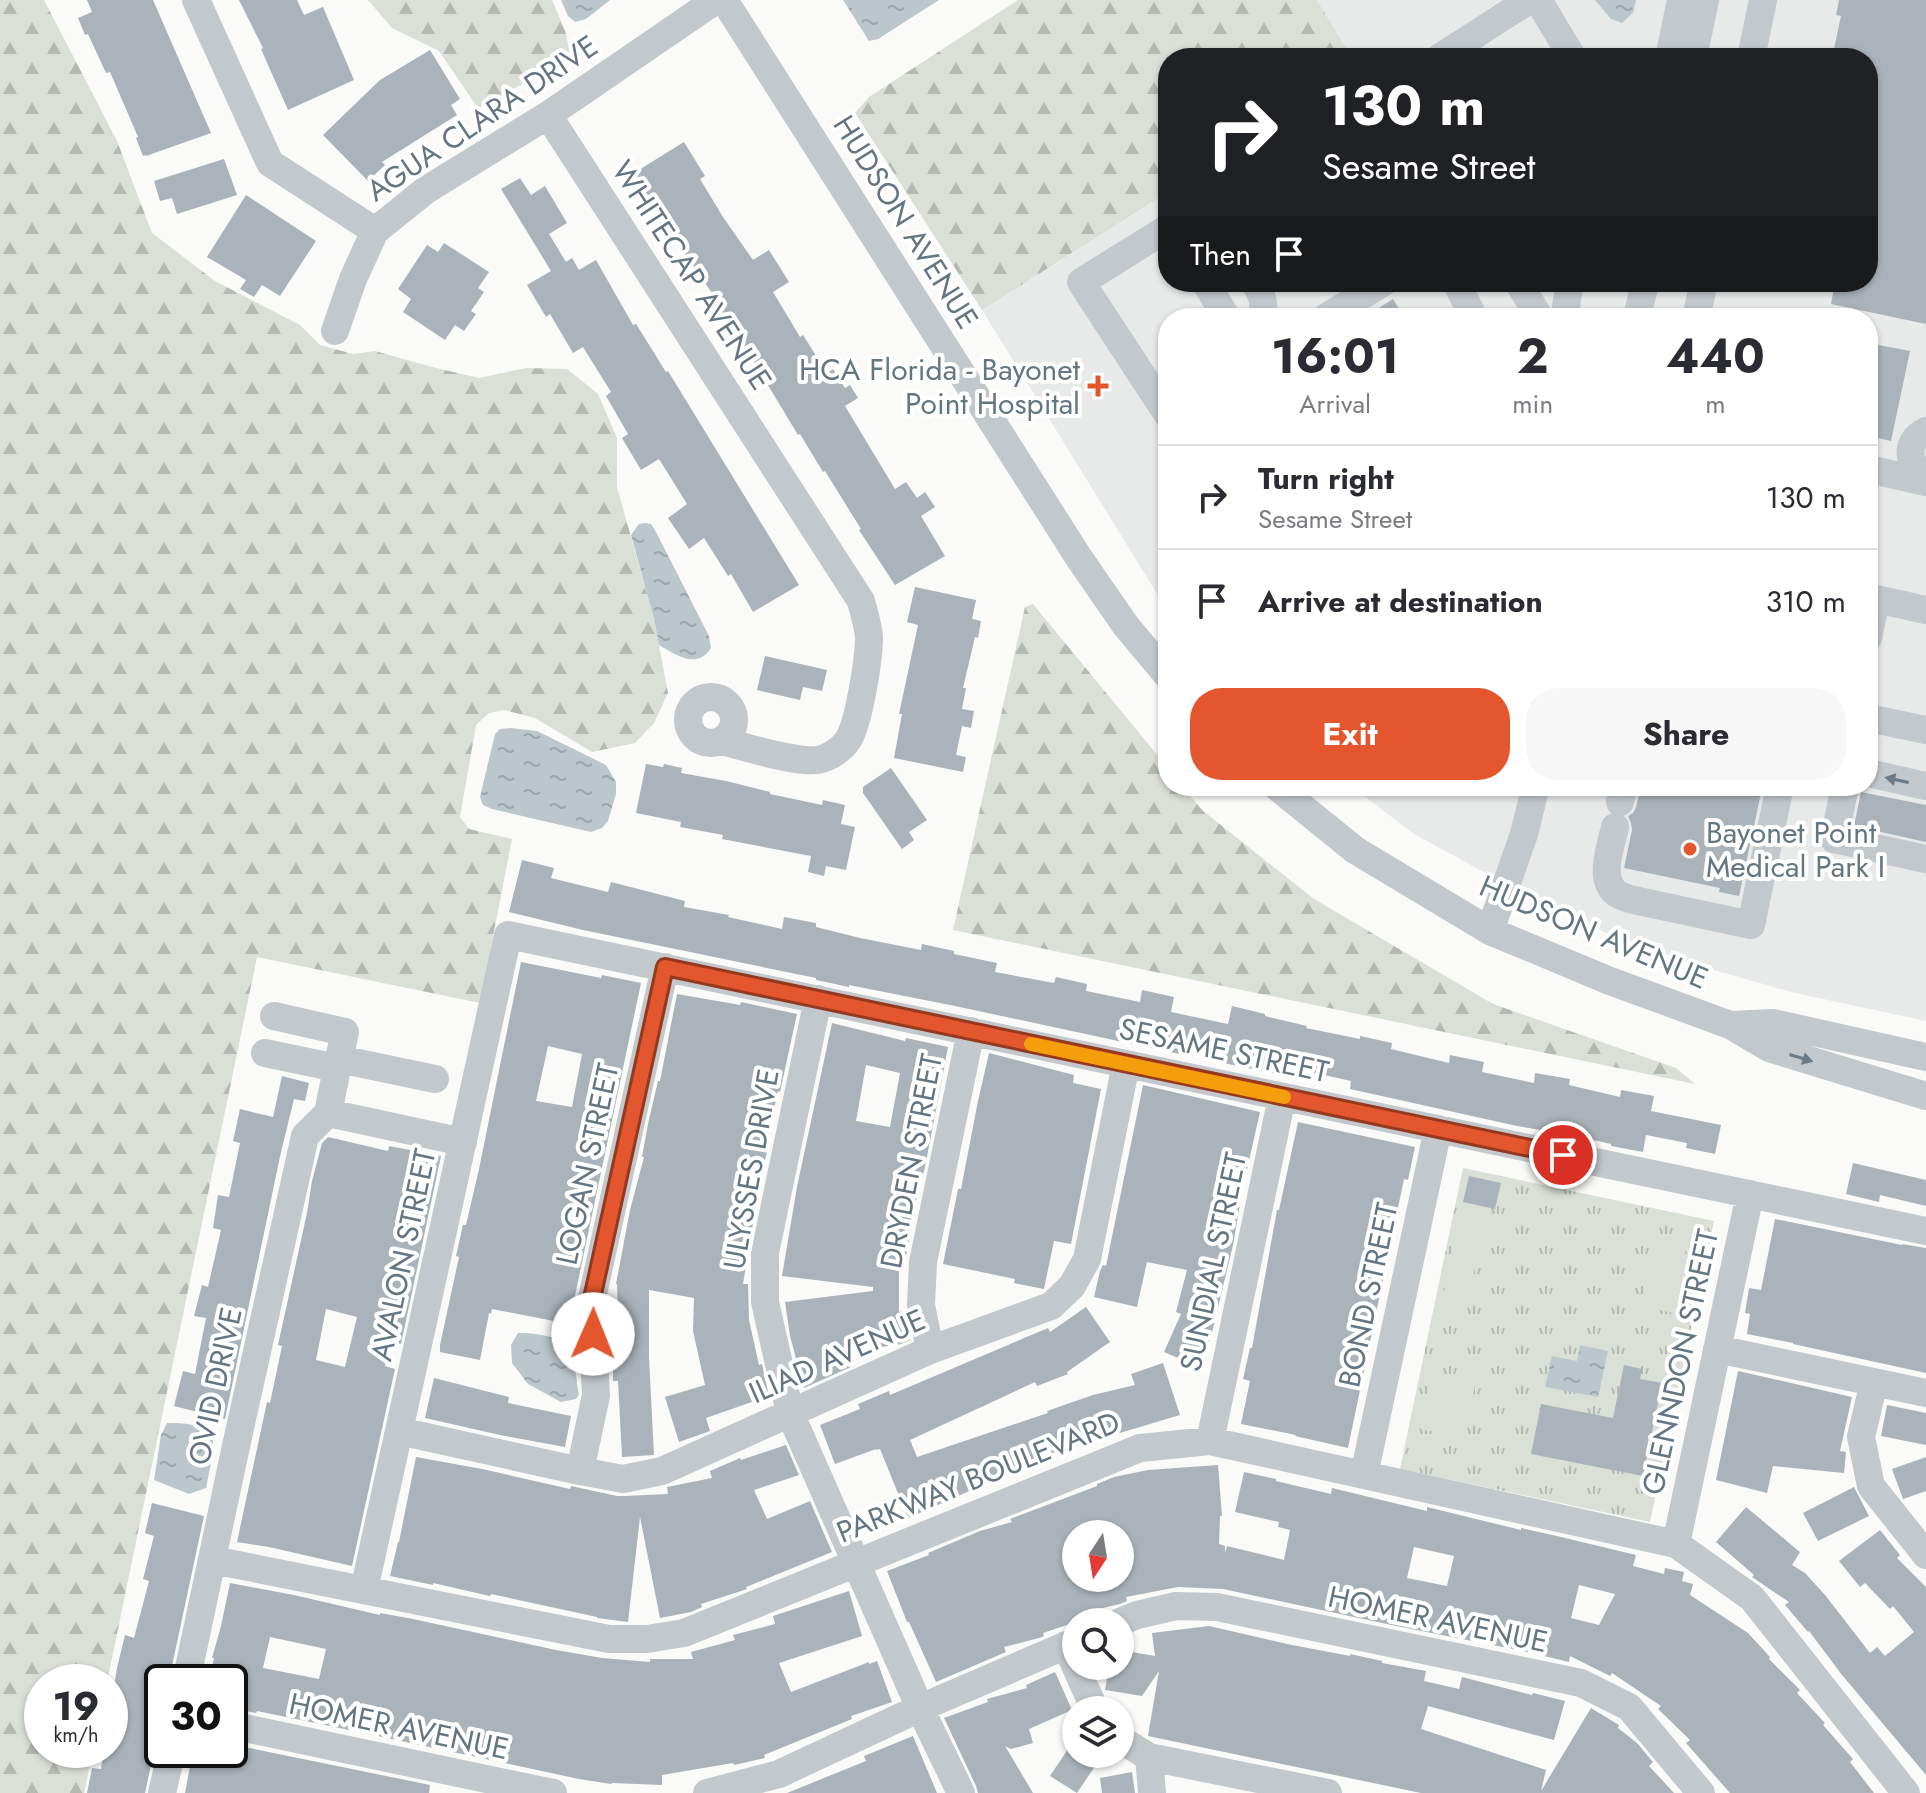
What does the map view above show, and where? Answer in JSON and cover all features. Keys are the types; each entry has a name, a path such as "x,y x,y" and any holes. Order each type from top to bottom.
{"street":[{"path":"196,0 270,163 375,231"},
{"name":"AGUA CLARA DRIVE","path":"335,331 353,279 375,231 426,190 548,115 716,0"},
{"name":"HUDSON AVENUE","path":"724,0 1079,558 1126,626 1158,664"},
{"path":"1455,48 1529,0"},
{"path":"1538,0 1567,48"},
{"path":"1671,48 1681,0"},
{"path":"1695,48 1705,0"},
{"path":"1753,48 1763,0"},
{"name":"WHITECAP AVENUE","path":"548,115 861,601 869,635 866,670 854,726 846,743 832,755 819,760 797,759 722,741"},
{"path":"1158,234 1081,282 1158,400"},
{"path":"1341,308 1368,292"},
{"path":"1926,431 1918,434 1910,451 1916,471 1926,480"},
{"path":"1878,471 1926,480"},
{"path":"1878,599 1926,610"},
{"path":"1878,720 1926,730"},
{"path":"1878,775 1926,786"},
{"name":"HUDSON AVENUE","path":"1288,796 1355,850 1490,931 1610,981 1730,1025 1769,1048 1926,1096"},
{"path":"1490,931 1524,834 1534,796"},
{"path":"1620,805 1607,862 1607,880 1616,893 1629,899 1751,925 1778,796"},
{"path":"1843,796 1834,839 1926,859"},
{"name":"SESAME STREET","path":"508,935 1926,1231"},
{"name":"AVALON STREET","path":"364,1590 508,935"},
{"name":"LOGAN STREET","path":"580,1471 596,1395 591,1303 665,967"},
{"name":"ULYSSES DRIVE","path":"818,999 765,1253 765,1302 790,1413 920,1708 961,1793"},
{"path":"274,1016 345,1032 328,1113 463,1142"},
{"name":"HUDSON AVENUE","path":"1730,1025 1773,1023 1926,1057"},
{"name":"DRYDEN STREET","path":"930,1350 921,1305 923,1262 971,1031"},
{"path":"265,1053 435,1079"},
{"name":"ILIAD AVENUE","path":"399,1431 623,1479 662,1471 930,1350 1051,1306 1072,1286 1087,1259 1126,1064"},
{"name":"SUNDIAL STREET","path":"1210,1441 1282,1097"},
{"name":"OVID DRIVE","path":"190,1664 305,1136 328,1113"},
{"name":"BOND STREET","path":"1364,1475 1438,1129"},
{"name":"GLENNDON STREET","path":"1676,1544 1750,1194"},
{"path":"1717,1349 1926,1393"},
{"path":"1874,1382 1861,1437 1871,1486 1926,1555"},
{"name":"PARKWAY BOULEVARD","path":"213,1560 609,1639 647,1639 684,1633 1140,1448 1210,1441 1676,1544 1752,1598 1906,1793"},
{"name":"HOMER AVENUE","path":"1134,1616 1176,1606 1217,1607 1581,1683 1629,1707 1701,1793"},
{"path":"707,1793 782,1783 920,1708 1062,1647"},
{"name":"HOMER AVENUE","path":"248,1729 553,1793"},
{"path":"1134,1748 1149,1757 1328,1793"},
{"path":"1149,1757 1152,1793"},
{"path":"162,1793 168,1768"}],"shaded area":[{"path":"1317,0 1926,0 1926,1021 1795,993 1692,964 1608,934 1414,834 1364,796 1878,796 1878,308 1158,308 1158,594 982,310 1158,198 1158,292 1878,292 1878,48 1346,48"}],"green space":[{"path":"0,0 44,0 117,141 152,233 215,281 300,325 320,345 353,354 375,351 479,378 526,368 567,369 598,394 617,438 617,487 654,619 668,693 654,723 635,743 592,752 535,718 504,710 489,713 476,725 460,817 469,829 512,839 480,1003 257,957 111,1664 24,1664 24,1768 89,1768 84,1793 0,1793"},
{"path":"368,0 552,0 565,30 571,58 478,108 439,51 392,28"},
{"path":"1018,0 1317,0 1346,48 1158,48 1158,198 982,310 855,113 869,97"},
{"path":"1033,604 1158,756 1158,796 1190,796 1202,810 1314,899 1493,1004 1676,1068 1695,1084 953,930 1025,607"},
{"path":"1463,1168 1714,1221 1650,1522 1400,1469"},
{"path":"1459,1217 1484,1222 1467,1307 1442,1302"},
{"path":"1655,1238 1687,1244 1673,1313 1641,1306"},
{"path":"1431,1371 1476,1380 1465,1438 1420,1429"}],"water":[{"path":"561,0 610,0 586,19 575,22 568,16"},
{"path":"843,0 939,0 878,39 869,41"},
{"path":"1595,0 1636,0 1633,13 1622,23 1611,19"},
{"path":"639,524 651,524 656,532 709,636 711,648 699,658 686,658 659,645 631,535"},
{"path":"500,729 537,731 606,765 616,782 616,794 608,821 602,828 591,832 483,805 480,797 495,734"},
{"path":"518,1333 547,1336 566,1346 575,1366 579,1394 576,1399 561,1402 528,1384 512,1363 511,1345"},
{"path":"1580,1345 1608,1351 1598,1397 1545,1387 1552,1356 1577,1361"},
{"path":"167,1423 198,1426 213,1437 206,1488 189,1494 154,1480 161,1435"}],"building":[{"path":"87,0 153,0 211,133 143,156 110,72 106,73 78,18 92,12"},
{"path":"239,0 297,0 304,15 323,7 354,80 288,110"},
{"path":"1839,0 1926,0 1926,324 1878,314 1878,308 1831,304 1833,292 1878,292 1878,48 1834,48 1841,16 1836,15"},
{"path":"430,50 460,99 451,105 457,115 382,162 385,165 368,181 323,135 380,80"},
{"path":"684,142 705,176 700,179 753,260 769,250 789,282 773,292 800,337 803,335 827,373 833,369 845,388 850,385 858,398 845,406 895,489 906,482 917,498 925,492 935,507 921,516 945,556 895,585 634,173"},
{"path":"224,159 237,195 177,214 172,198 160,201 154,181"},
{"path":"520,178 531,195 545,186 567,223 549,234 566,262 572,258 579,270 596,260 633,325 636,324 668,371 799,585 753,612 731,574 728,576 704,538 689,549 668,518 687,504 659,459 641,470 622,438 628,434 606,396 611,392 583,347 573,353 550,314 546,317 527,285 551,271 501,189"},
{"path":"246,195 316,241 280,296 262,285 254,297 240,289 246,280 207,257"},
{"path":"444,243 489,272 478,288 484,292 471,311 476,314 464,331 455,325 445,340 403,312 411,299 398,289 427,245 438,252"},
{"path":"1393,299 1399,308 1379,308"},
{"path":"1878,345 1910,351 1891,441 1878,438"},
{"path":"915,587 976,600 972,619 981,621 963,688 966,688 962,709 974,711 971,728 962,726 956,755 966,757 963,772 894,758 902,714 899,714 918,625 907,622"},
{"path":"765,656 827,670 822,691 803,687 800,700 757,690"},
{"path":"646,764 682,768 681,773 822,805 823,800 845,805 841,824 855,827 846,870 826,866 824,876 808,872 811,856 722,839 723,835 680,827 681,822 636,813"},
{"path":"891,768 927,820 909,832 914,840 902,849 863,793 863,787"},
{"path":"1878,795 1926,805 1926,842 1854,826 1860,796"},
{"name":"Bayonet Point Medical Park I","path":"1639,796 1760,796 1739,896 1719,892 1720,888 1624,868 1632,830 1628,816 1636,807"},
{"path":"522,860 554,868 551,878 608,892 611,882 685,901 684,907 782,929 784,917 816,923 816,927 860,938 921,950 922,944 954,951 954,954 997,963 995,972 1054,983 1056,977 1087,984 1086,991 1140,1002 1142,990 1174,997 1171,1012 1228,1024 1232,1006 1306,1028 1392,1043 1391,1049 1449,1063 1450,1055 1484,1062 1482,1072 1534,1083 1535,1073 1570,1079 1569,1085 1620,1097 1621,1090 1654,1096 1651,1111 1721,1125 1715,1154 1686,1148 1687,1143 1646,1135 1643,1152 1611,1146 1350,1089 1351,1081 1297,1069 1295,1078 1219,1062 1221,1054 1191,1047 1189,1056 955,1006 849,987 509,912"},
{"path":"521,962 641,983 569,1324 492,1309 480,1360 440,1352 459,1257 456,1256 479,1169","holes":["548,1046 582,1054 572,1107 536,1101"]},
{"path":"677,994 740,1005 741,1002 797,1014 765,1148 768,1148 743,1284 748,1284 749,1320 769,1396 706,1418 710,1431 679,1442 665,1397 705,1385 693,1331 694,1298 649,1290 654,1455 622,1457 618,1381 613,1381 613,1350 619,1350 616,1284"},
{"path":"832,1023 905,1041 906,1038 948,1047 925,1167 910,1223 906,1256 899,1254 899,1312 905,1311 910,1340 849,1352 853,1366 804,1388 790,1336 785,1302 873,1291 873,1287 782,1276 797,1187","holes":["866,1065 900,1073 890,1127 856,1121"]},
{"path":"989,1053 1074,1075 1073,1083 1101,1089 1071,1244 1054,1241 1044,1289 1014,1283 1015,1279 943,1264"},
{"path":"282,1076 309,1083 305,1101 294,1099 225,1419 174,1406 183,1371 195,1374 206,1318 194,1316 202,1285 208,1287 221,1230 213,1228 218,1195 229,1197 240,1143 233,1141 240,1109 273,1117"},
{"path":"1143,1085 1260,1112 1211,1337 1199,1367 1164,1352 1181,1314 1176,1312 1187,1270 1147,1262 1137,1307 1094,1297 1100,1271 1103,1265 1106,1266"},
{"path":"1298,1122 1415,1147 1408,1180 1404,1179 1348,1448 1241,1424 1250,1381 1243,1379"},
{"path":"328,1137 388,1151 389,1146 441,1156 401,1344 390,1342 385,1366 395,1369 352,1566 237,1542 267,1402 270,1403 282,1346 278,1345 322,1143","holes":["326,1309 357,1317 345,1367 316,1360"]},
{"path":"1853,1163 1926,1180 1926,1206 1880,1195 1879,1202 1846,1194"},
{"path":"1469,1176 1501,1183 1495,1209 1463,1202"},
{"path":"1775,1219 1926,1248 1926,1373 1747,1334 1750,1314 1745,1313 1749,1288 1761,1290"},
{"path":"1086,1307 1110,1342 1068,1374 1037,1386 1035,1382 910,1440 917,1457 1093,1395 1135,1385 1131,1374 1163,1363 1180,1415 1053,1453 1054,1456 1014,1469 908,1518 880,1449 835,1464 820,1425 860,1409 858,1404 889,1391 890,1395 1048,1328 1050,1332"},
{"path":"1624,1365 1642,1369 1640,1379 1662,1383 1643,1476 1531,1454 1541,1404 1613,1418"},
{"path":"1738,1371 1852,1397 1840,1451 1846,1452 1844,1473 1773,1466 1767,1493 1716,1480"},
{"path":"434,1378 509,1397 508,1403 571,1416 565,1447 425,1418"},
{"path":"1887,1405 1926,1413 1926,1445 1881,1436"},
{"path":"786,1445 799,1475 754,1490 767,1519 810,1501 832,1552 747,1589 701,1604 702,1607 691,1612 660,1618 640,1517 628,1622 390,1576 416,1457 570,1489 571,1486 626,1496 668,1494 667,1487 712,1478 710,1471 740,1458"},
{"path":"1926,1457 1926,1491 1903,1499 1892,1469"},
{"path":"1218,1465 1222,1516 1219,1544 1225,1546 1225,1553 1227,1546 1284,1560 1290,1530 1278,1527 1279,1522 1235,1512 1244,1472 1331,1494 1332,1488 1427,1511 1427,1507 1557,1536 1636,1555 1633,1566 1664,1574 1665,1568 1684,1572 1682,1581 1693,1584 1690,1595 1748,1633 1800,1690 1797,1693 1853,1759 1850,1762 1874,1793 1730,1793 1686,1743 1690,1740 1658,1709 1661,1706 1612,1673 1610,1676 1570,1656 1569,1662 1223,1589 1178,1587 1126,1597 1127,1601 1103,1608 1062,1608 1062,1627 1043,1633 1044,1636 1039,1638 1004,1647 1006,1652 936,1682 887,1571 980,1531 1012,1522 1010,1519 1114,1477 1148,1470","holes":["1414,1547 1454,1556 1447,1586 1407,1578","1579,1585 1615,1594 1599,1625 1571,1618"]},
{"path":"1854,1487 1869,1516 1818,1541 1803,1513"},
{"path":"152,1503 204,1516 172,1664 144,1664 144,1768 150,1768 145,1793 87,1793 92,1768 128,1768 128,1664 118,1664 125,1635 134,1638 149,1581 143,1579 154,1536 145,1533"},
{"path":"1746,1507 1800,1552 1792,1565 1805,1573 1825,1595 1870,1653 1877,1647 1885,1656 1914,1632 1893,1606 1890,1609 1865,1583 1860,1587 1839,1561 1880,1530 1900,1555 1897,1558 1926,1587 1926,1775 1785,1605 1789,1602 1752,1577 1754,1575 1716,1542"},
{"path":"230,1583 556,1650 650,1662 650,1659 693,1659 691,1652 735,1640 733,1635 775,1624 773,1616 849,1591 862,1636 779,1663 791,1692 877,1661 892,1702 851,1716 852,1719 764,1755 765,1758 662,1775 662,1785 611,1784 248,1711 248,1664 213,1664","holes":["270,1637 326,1649 319,1679 263,1668"]},
{"path":"1209,1626 1426,1671 1424,1681 1459,1689 1462,1677 1565,1701 1554,1740 1428,1706 1421,1729 1546,1770 1541,1791 1591,1708 1619,1725 1618,1728 1637,1743 1653,1762 1649,1766 1674,1793 1421,1793 1148,1736 1159,1671 1142,1696 1105,1690 1107,1680 1134,1680 1134,1652 1155,1656 1152,1633"},
{"path":"1055,1672 1066,1696 1062,1696 1062,1714 1029,1729 1033,1743 1011,1749 1005,1746 1033,1793 978,1793 944,1718 988,1702 987,1699 1027,1688 1026,1685"},
{"path":"913,1736 937,1793 787,1793 866,1761 864,1756"},
{"path":"248,1748 430,1785 429,1793 185,1793 190,1768 248,1768"},
{"path":"1062,1758 1062,1768 1094,1768 1077,1793 1050,1776"},
{"path":"1132,1772 1135,1793 1102,1793 1100,1778"}],"slow traffic":[{"path":"1031,1044 1284,1097"}],"place":[{"name":"HCA Florida - Bayonet Point Hospital","path":"1098,386"},
{"name":"Bayonet Point Medical Park I","path":"1690,849"}],"route":[{"path":"593,1334 591,1303 665,967 1563,1155"}]}
